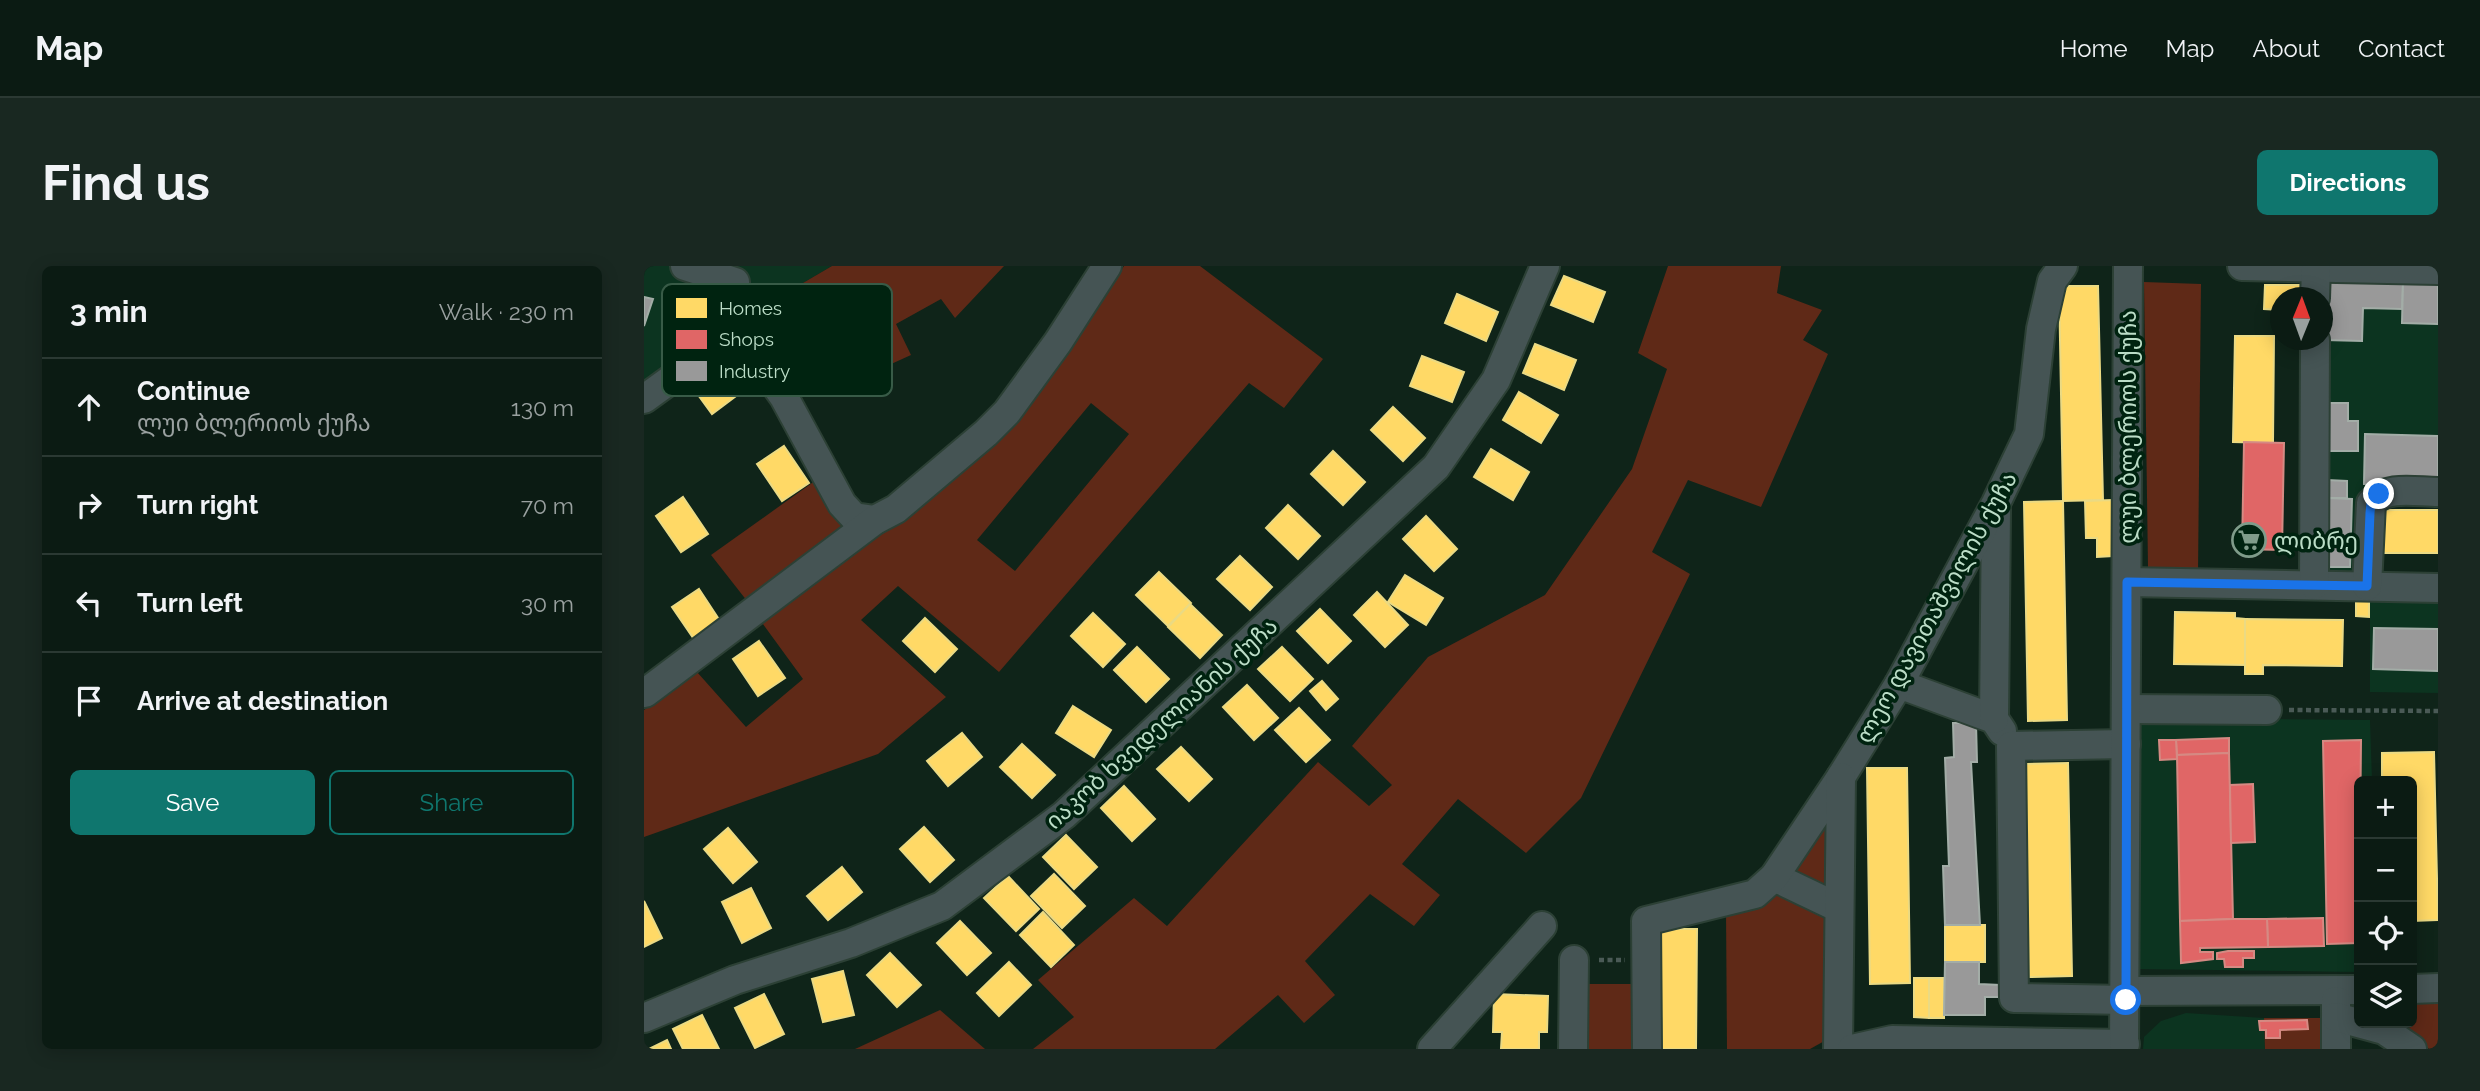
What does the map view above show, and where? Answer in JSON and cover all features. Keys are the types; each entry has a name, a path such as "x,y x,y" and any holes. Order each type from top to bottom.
{"street":[{"path":"685,266 735,282"},
{"path":"645,693 875,520 897,509 986,433 1007,412 1059,342 1107,266"},
{"name":"იაკობ ხვედელიანის ქუჩა","path":"644,1018 735,980 851,943 942,906 1063,815 1436,467 1496,380 1545,266"},
{"name":"ლეო დავითაშვილის ქუჩა","path":"1647,1049 1646,921 1755,894 1774,877 1841,776 1899,684 1996,503 2029,434 2040,329 2052,281 2063,266"},
{"name":"ლუი ბლერიოს ქუჩა","path":"2125,1047 2128,266"},
{"path":"2242,266 2438,271"},
{"path":"2315,287 2316,268"},
{"path":"2314,586 2315,350"},
{"path":"644,399 662,385"},
{"path":"783,396 842,504 855,517 875,520"},
{"path":"2367,586 2371,503 2379,494 2393,491 2438,492"},
{"path":"1996,503 1994,719 2011,746 2014,998 2126,995 2343,1000 2412,1049"},
{"path":"2127,582 2438,588"},
{"path":"1899,684 1994,719"},
{"path":"2127,709 2267,710"},
{"path":"2011,746 2126,744"},
{"path":"1841,776 1839,908 1853,1048 1892,1040 2125,1047"},
{"path":"1774,877 1839,908"},
{"path":"1436,1047 1542,926"},
{"path":"1573,1049 1574,960"},
{"path":"2417,989 2438,988"},
{"path":"2336,1049 2343,1000"}],"path":[{"path":"2267,710 2438,712"}],"shaded area":[{"path":"644,266 832,266 801,284 662,284 662,373 644,387"},
{"path":"832,266 1004,266 955,318 941,299 896,324 911,355 892,364 892,284 801,284"},
{"path":"1124,266 1200,266 1323,359 1284,408 1249,383 999,672 898,586 861,620 946,697 878,754 644,837 644,710 697,672 746,727 803,679 757,616 868,540 1108,290","holes":["1091,403 1129,434 1015,571 977,540"]},
{"path":"1668,266 1781,266 1777,293 1822,310 1803,340 1828,354 1761,507 1688,480 1652,552 1690,574 1581,798 1526,853 1458,799 1402,864 1440,895 1414,926 1370,894 1305,961 1335,995 1304,1023 1278,995 1215,1049 1033,1049 1074,1017 1038,980 1134,898 1167,926 1318,762 1369,806 1392,785 1352,746 1428,657 1545,595 1632,469 1667,369 1638,353"},
{"path":"2323,278 2438,280 2438,484 2378,483 2366,488 2360,502 2358,572 2324,575 2323,350 2333,350 2333,287 2323,287"},
{"path":"2144,282 2201,284 2198,571 2148,567"},
{"path":"819,478 850,530 751,606 711,555"},
{"path":"2370,598 2438,600 2438,693 2370,692"},
{"path":"2138,718 2370,720 2372,776 2354,776 2354,972 2138,969"},
{"path":"1833,806 1828,1039 1810,1049 1727,1049 1726,910"},
{"path":"1577,984 1633,984 1632,1049 1577,1049"},
{"path":"2438,994 2438,1049 2429,1049 2409,1028 2417,1028 2417,999"},
{"path":"940,1010 985,1049 855,1049"},
{"path":"2186,1013 2264,1018 2265,1049 2143,1049 2144,1037 2161,1021"},
{"path":"2264,1018 2333,1018 2332,1049 2265,1049"}],"building: Homes":[{"path":"1564,276 1605,292 1593,322 1551,305"},
{"path":"2265,285 2309,285 2270,287 2270,309 2264,309"},
{"path":"2059,286 2098,286 2103,500 2063,501"},
{"path":"1457,294 1498,312 1486,341 1445,323"},
{"path":"2235,336 2270,336 2270,350 2274,350 2273,443 2233,442"},
{"path":"1535,344 1576,360 1564,390 1523,373"},
{"path":"1422,356 1464,372 1452,402 1410,386"},
{"path":"1519,392 1558,415 1541,443 1503,420"},
{"path":"699,396 736,396 712,414"},
{"path":"1393,407 1425,438 1403,461 1371,430"},
{"path":"784,446 809,483 782,501 757,464"},
{"path":"1491,449 1529,472 1513,500 1474,477"},
{"path":"1333,451 1365,482 1343,505 1311,474"},
{"path":"683,497 708,534 681,552 656,516"},
{"path":"2112,500 2113,556 2097,557 2097,538 2086,538 2085,501"},
{"path":"2063,501 2067,720 2028,721 2024,502"},
{"path":"1288,505 1320,536 1298,559 1266,528"},
{"path":"2379,510 2438,510 2438,553 2378,553"},
{"path":"1426,516 1457,549 1434,571 1403,539"},
{"path":"1240,556 1272,587 1250,610 1217,579"},
{"path":"1159,572 1191,603 1168,626 1136,595"},
{"path":"1405,575 1443,598 1426,625 1388,602"},
{"path":"699,589 724,627 698,645 672,607"},
{"path":"1377,592 1408,625 1385,647 1354,615"},
{"path":"2356,600 2369,601 2369,617 2356,616"},
{"path":"1190,604 1222,635 1200,658 1168,627"},
{"path":"1320,609 1351,641 1328,663 1297,631"},
{"path":"2175,612 2235,613 2235,618 2245,619 2245,665 2174,664"},
{"path":"1093,613 1125,644 1103,667 1071,636"},
{"path":"925,618 957,649 935,672 903,641"},
{"path":"2245,619 2343,620 2342,666 2263,665 2263,674 2245,674"},
{"path":"759,641 785,678 758,696 733,659"},
{"path":"1137,647 1169,679 1146,702 1114,670"},
{"path":"1282,647 1313,679 1290,701 1258,669"},
{"path":"1322,681 1338,699 1326,710 1310,691"},
{"path":"1247,685 1278,718 1254,740 1223,707"},
{"path":"1073,706 1111,730 1094,757 1056,733"},
{"path":"1299,708 1330,740 1306,762 1275,730"},
{"path":"962,733 982,757 948,786 927,761"},
{"path":"1022,744 1055,775 1032,798 1000,767"},
{"path":"1181,747 1212,779 1189,801 1157,769"},
{"path":"2434,752 2438,920 2417,921 2417,776 2382,776 2382,753"},
{"path":"2068,763 2072,976 2029,977 2025,764"},
{"path":"1867,768 1907,768 1910,983 1870,984"},
{"path":"1124,786 1155,819 1132,841 1101,808"},
{"path":"924,827 954,860 930,882 900,849"},
{"path":"728,828 757,862 733,883 704,849"},
{"path":"1066,835 1097,867 1074,889 1043,857"},
{"path":"842,867 862,892 828,920 807,896"},
{"path":"1054,874 1085,906 1062,928 1031,896"},
{"path":"1008,876 1039,909 1016,931 984,898"},
{"path":"751,888 771,928 742,943 722,902"},
{"path":"644,901 662,938 644,947"},
{"path":"1043,912 1074,945 1051,967 1020,935"},
{"path":"960,921 991,953 967,975 937,943"},
{"path":"1945,925 1985,925 1985,962 1945,962"},
{"path":"1658,929 1697,929 1696,1049 1657,1049"},
{"path":"890,953 921,985 897,1007 867,975"},
{"path":"1009,962 1031,985 999,1016 977,993"},
{"path":"843,971 854,1015 823,1022 812,979"},
{"path":"1914,978 1929,978 1929,1018 1914,1017"},
{"path":"1929,978 1944,978 1944,1018 1929,1018"},
{"path":"764,994 784,1034 755,1048 735,1008"},
{"path":"1494,994 1548,996 1547,1032 1539,1032 1539,1049 1501,1049 1502,1032 1493,1032"},
{"path":"702,1015 719,1049 683,1049 673,1029"},
{"path":"667,1040 671,1049 649,1049"}],"building: Shops":[{"path":"2244,442 2284,443 2282,550 2242,549"},
{"path":"2229,738 2229,753 2177,755 2176,740"},
{"path":"2159,740 2176,740 2177,759 2160,760"},
{"path":"2361,740 2361,776 2354,776 2354,943 2327,944 2323,741"},
{"path":"2229,753 2233,919 2180,921 2177,755"},
{"path":"2253,784 2255,842 2231,843 2230,785"},
{"path":"2323,918 2324,946 2268,947 2267,919"},
{"path":"2267,919 2268,947 2200,948 2200,952 2213,952 2213,959 2181,963 2180,921"},
{"path":"2254,951 2254,958 2243,958 2243,967 2225,967 2224,959 2217,959 2217,953"},
{"path":"2307,1020 2308,1029 2280,1030 2280,1038 2266,1038 2266,1030 2260,1030 2259,1021"}],"building: Industry":[{"path":"2326,282 2403,283 2402,309 2363,308 2362,341 2333,340 2333,287 2326,287"},
{"path":"2403,283 2438,284 2438,324 2402,323"},
{"path":"644,297 653,299 644,326"},
{"path":"2326,403 2348,403 2348,421 2358,421 2358,451 2326,451"},
{"path":"2365,434 2438,436 2438,486 2364,484"},
{"path":"2327,480 2347,481 2347,498 2327,498"},
{"path":"2327,498 2352,499 2350,567 2325,567"},
{"path":"2374,628 2438,629 2438,671 2373,669"},
{"path":"1953,723 1976,723 1977,762 1971,762 1980,925 1945,925 1943,866 1949,866 1945,758 1954,757"},
{"path":"1945,962 1979,962 1979,984 2000,985 2000,997 1985,997 1985,1015 1944,1015"}],"place":[{"name":"ლიბრე","path":"2249,540"}],"route":[{"path":"2126,1000 2127,582 2367,586 2371,503 2379,494"}]}
